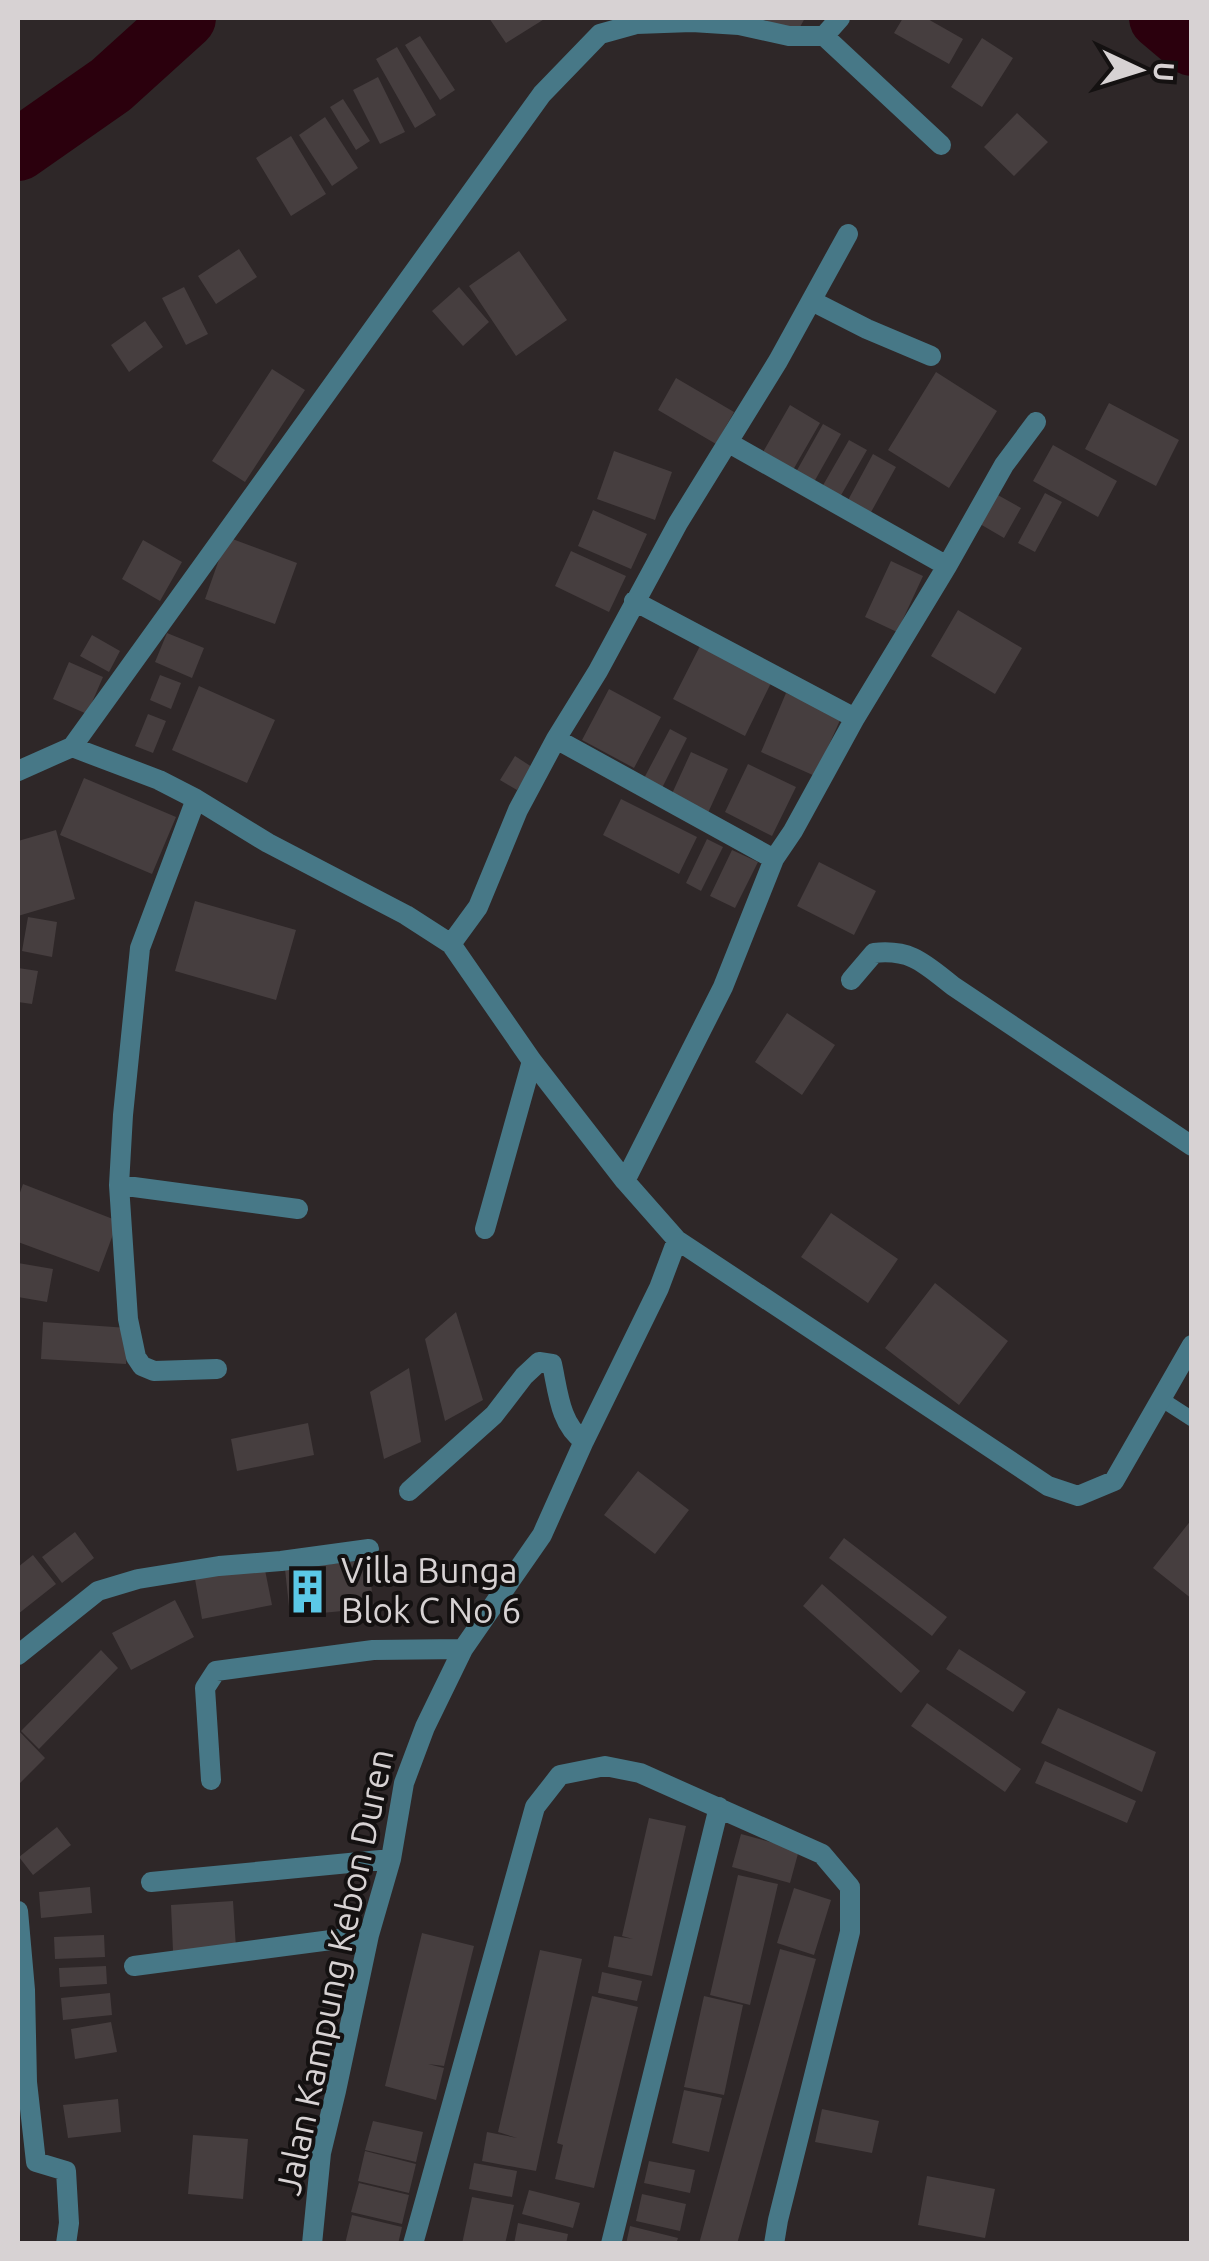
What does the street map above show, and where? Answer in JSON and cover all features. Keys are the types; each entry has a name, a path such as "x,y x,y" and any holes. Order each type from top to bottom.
{"street":[{"path":"824,36 840,18"},
{"path":"18,771 72,747 542,94 600,34 636,24 692,22 738,25 789,36 824,36 941,145"},
{"path":"451,944 478,907 518,810 556,738 848,234"},
{"path":"812,301 931,356"},
{"path":"625,1181 723,987 774,860 1004,465 1036,422"},
{"path":"729,442 947,566"},
{"path":"634,601 856,718"},
{"path":"556,738 774,860"},
{"path":"72,747 159,780 196,799 451,944 532,1061 625,1181 677,1240 1048,1486 1078,1496 1114,1481 1192,1345"},
{"path":"196,799 140,948 119,1185 128,1319 136,1357 142,1366 154,1371 217,1370"},
{"path":"851,980 874,954 896,951 924,963 1192,1146"},
{"path":"485,1229 532,1061"},
{"path":"119,1185 298,1209"},
{"name":"Jalan Kampung Kebon Duren","path":"312,2244 320,2153 391,1859 404,1784 424,1727 462,1650 542,1536 652,1305 677,1240"},
{"path":"409,1491 494,1416 524,1376 540,1362 552,1364 562,1410 574,1434 584,1442"},
{"path":"18,1655 98,1592 111,1587 191,1570 368,1550"},
{"path":"211,1780 204,1688 216,1671 373,1650 462,1650"},
{"path":"414,2244 535,1806 560,1775 605,1766 640,1772 822,1854 850,1886 850,1932 774,2244"},
{"path":"611,2244 720,1807"},
{"path":"151,1882 391,1859"},
{"path":"18,1910 36,2162 66,2171 66,2244"},
{"path":"134,1966 370,1935"}],"lane":[{"path":"1161,1399 1192,1419"}],"building":[{"path":"489,18 546,18 506,43"},
{"path":"761,18 805,18 796,34"},
{"path":"903,18 926,18 963,39 949,64 894,33"},
{"path":"420,36 455,90 440,100 405,45"},
{"path":"982,38 1013,58 982,107 951,87"},
{"path":"397,47 436,115 415,128 376,59"},
{"path":"378,77 405,132 380,144 353,90"},
{"path":"343,99 370,141 356,150 330,107"},
{"path":"1017,113 1048,142 1014,176 984,147"},
{"path":"325,117 358,168 332,186 299,135"},
{"path":"291,136 326,194 291,216 256,158"},
{"path":"239,249 257,277 216,304 198,276"},
{"path":"519,251 567,320 516,356 469,286"},
{"path":"184,287 208,334 186,345 162,298"},
{"path":"459,287 489,322 463,346 432,311"},
{"path":"145,321 163,347 129,372 111,345"},
{"path":"272,369 305,390 245,482 212,461"},
{"path":"936,372 997,411 949,488 888,450"},
{"path":"676,378 734,412 716,444 658,410"},
{"path":"1109,403 1179,440 1156,486 1085,449"},
{"path":"790,405 820,423 793,470 763,452"},
{"path":"823,424 841,434 814,482 796,472"},
{"path":"849,440 867,450 840,497 822,487"},
{"path":"1053,445 1117,481 1098,517 1033,481"},
{"path":"614,451 672,472 655,520 597,499"},
{"path":"873,454 896,467 870,514 847,502"},
{"path":"1045,493 1062,502 1035,552 1018,543"},
{"path":"996,494 1021,508 1004,538 980,524"},
{"path":"593,510 647,534 631,569 578,546"},
{"path":"227,537 297,563 275,624 205,599"},
{"path":"143,540 182,562 160,601 122,579"},
{"path":"571,551 626,576 609,612 555,586"},
{"path":"891,561 923,576 897,632 865,617"},
{"path":"958,610 1022,648 995,694 931,656"},
{"path":"167,633 204,648 192,678 155,662"},
{"path":"92,635 120,651 109,672 80,656"},
{"path":"700,646 771,683 745,736 673,699"},
{"path":"69,662 103,677 87,714 53,699"},
{"path":"160,675 181,683 171,709 150,700"},
{"path":"199,686 275,720 247,783 172,750"},
{"path":"609,689 661,717 634,768 582,740"},
{"path":"786,693 841,718 815,776 761,752"},
{"path":"148,714 166,721 153,753 135,746"},
{"path":"670,729 687,738 660,792 642,782"},
{"path":"691,752 728,769 707,815 670,798"},
{"path":"515,756 532,767 517,790 500,780"},
{"path":"748,764 796,787 772,836 725,812"},
{"path":"84,778 176,817 152,874 60,835"},
{"path":"621,799 697,837 679,874 603,835"},
{"path":"56,830 75,899 18,916 18,841"},
{"path":"707,839 723,847 701,891 686,883"},
{"path":"732,850 758,862 735,908 710,896"},
{"path":"819,862 876,891 854,935 797,906"},
{"path":"195,901 296,930 276,1000 175,971"},
{"path":"28,917 57,922 52,957 22,951"},
{"path":"18,968 38,971 32,1004 18,1002"},
{"path":"787,1013 835,1045 802,1095 755,1062"},
{"path":"23,1184 118,1221 99,1272 18,1242 18,1198"},
{"path":"831,1213 898,1259 868,1303 801,1257"},
{"path":"18,1263 53,1269 47,1302 18,1297"},
{"path":"935,1283 1008,1341 959,1405 885,1348"},
{"path":"456,1312 483,1400 445,1421 425,1339"},
{"path":"43,1322 128,1328 126,1364 41,1359"},
{"path":"409,1368 421,1442 384,1459 370,1392"},
{"path":"308,1423 314,1455 237,1471 231,1439"},
{"path":"638,1471 689,1510 655,1554 604,1515"},
{"path":"1192,1519 1192,1599 1153,1568"},
{"path":"75,1532 94,1558 62,1583 42,1557"},
{"path":"844,1538 947,1617 932,1636 829,1558"},
{"path":"33,1555 56,1584 18,1614 18,1567"},
{"path":"368,1560 374,1608 290,1616 285,1569"},
{"path":"264,1565 272,1605 202,1619 195,1579"},
{"path":"822,1584 920,1671 901,1693 803,1606"},
{"path":"175,1600 194,1637 131,1670 112,1633"},
{"path":"959,1649 1026,1692 1013,1712 946,1669"},
{"path":"101,1650 118,1668 39,1749 21,1731"},
{"path":"927,1703 1021,1769 1005,1792 911,1726"},
{"path":"1058,1708 1156,1752 1142,1792 1041,1743"},
{"path":"18,1730 45,1758 18,1785"},
{"path":"1045,1761 1136,1801 1127,1823 1035,1783"},
{"path":"649,1818 686,1826 652,1976 608,1967 614,1936 633,1939 622,1936"},
{"path":"57,1827 71,1845 33,1875 19,1857"},
{"path":"741,1834 799,1850 790,1883 732,1867"},
{"path":"738,1875 778,1884 750,2005 710,1995"},
{"path":"90,1887 92,1913 41,1918 39,1892"},
{"path":"794,1888 831,1900 814,1955 777,1943"},
{"path":"233,1901 236,1948 173,1951 171,1905"},
{"path":"422,1933 474,1946 444,2066 428,2064 444,2068 436,2100 385,2086"},
{"path":"104,1935 105,1957 55,1959 54,1937"},
{"path":"780,1949 816,1959 737,2244 699,2244"},
{"path":"540,1950 582,1959 536,2171 482,2161 487,2132 517,2138 498,2132"},
{"path":"106,1966 107,1984 60,1987 59,1968"},
{"path":"602,1972 642,1981 637,2001 598,1993"},
{"path":"110,1993 112,2015 63,2020 61,1998"},
{"path":"592,1996 638,2007 594,2188 555,2179 563,2145 557,2143"},
{"path":"704,1996 743,2005 724,2095 684,2087"},
{"path":"111,2022 117,2052 75,2059 71,2029"},
{"path":"684,2090 722,2098 709,2152 672,2143"},
{"path":"118,2099 121,2132 68,2138 63,2105"},
{"path":"822,2109 879,2121 872,2153 815,2142"},
{"path":"373,2121 423,2132 416,2162 365,2150"},
{"path":"193,2135 248,2139 243,2199 188,2194"},
{"path":"365,2151 416,2164 409,2193 358,2181"},
{"path":"649,2161 695,2170 690,2193 644,2183"},
{"path":"474,2163 517,2171 512,2197 469,2189"},
{"path":"927,2176 995,2189 985,2238 918,2225"},
{"path":"359,2183 409,2195 402,2224 351,2212"},
{"path":"529,2190 580,2203 573,2228 522,2214"},
{"path":"642,2194 686,2204 680,2231 636,2221"},
{"path":"472,2197 514,2205 505,2244 462,2244"},
{"path":"352,2215 402,2227 398,2244 345,2244"},
{"path":"518,2223 568,2234 566,2244 514,2244"},
{"path":"630,2226 678,2238 676,2244 626,2244"}],"waterway":[{"path":"18,150 111,85 185,18"},
{"path":"1160,18 1192,45"}],"place":[{"name":"Villa Bunga Blok C No 6","path":"308,1591"}]}
